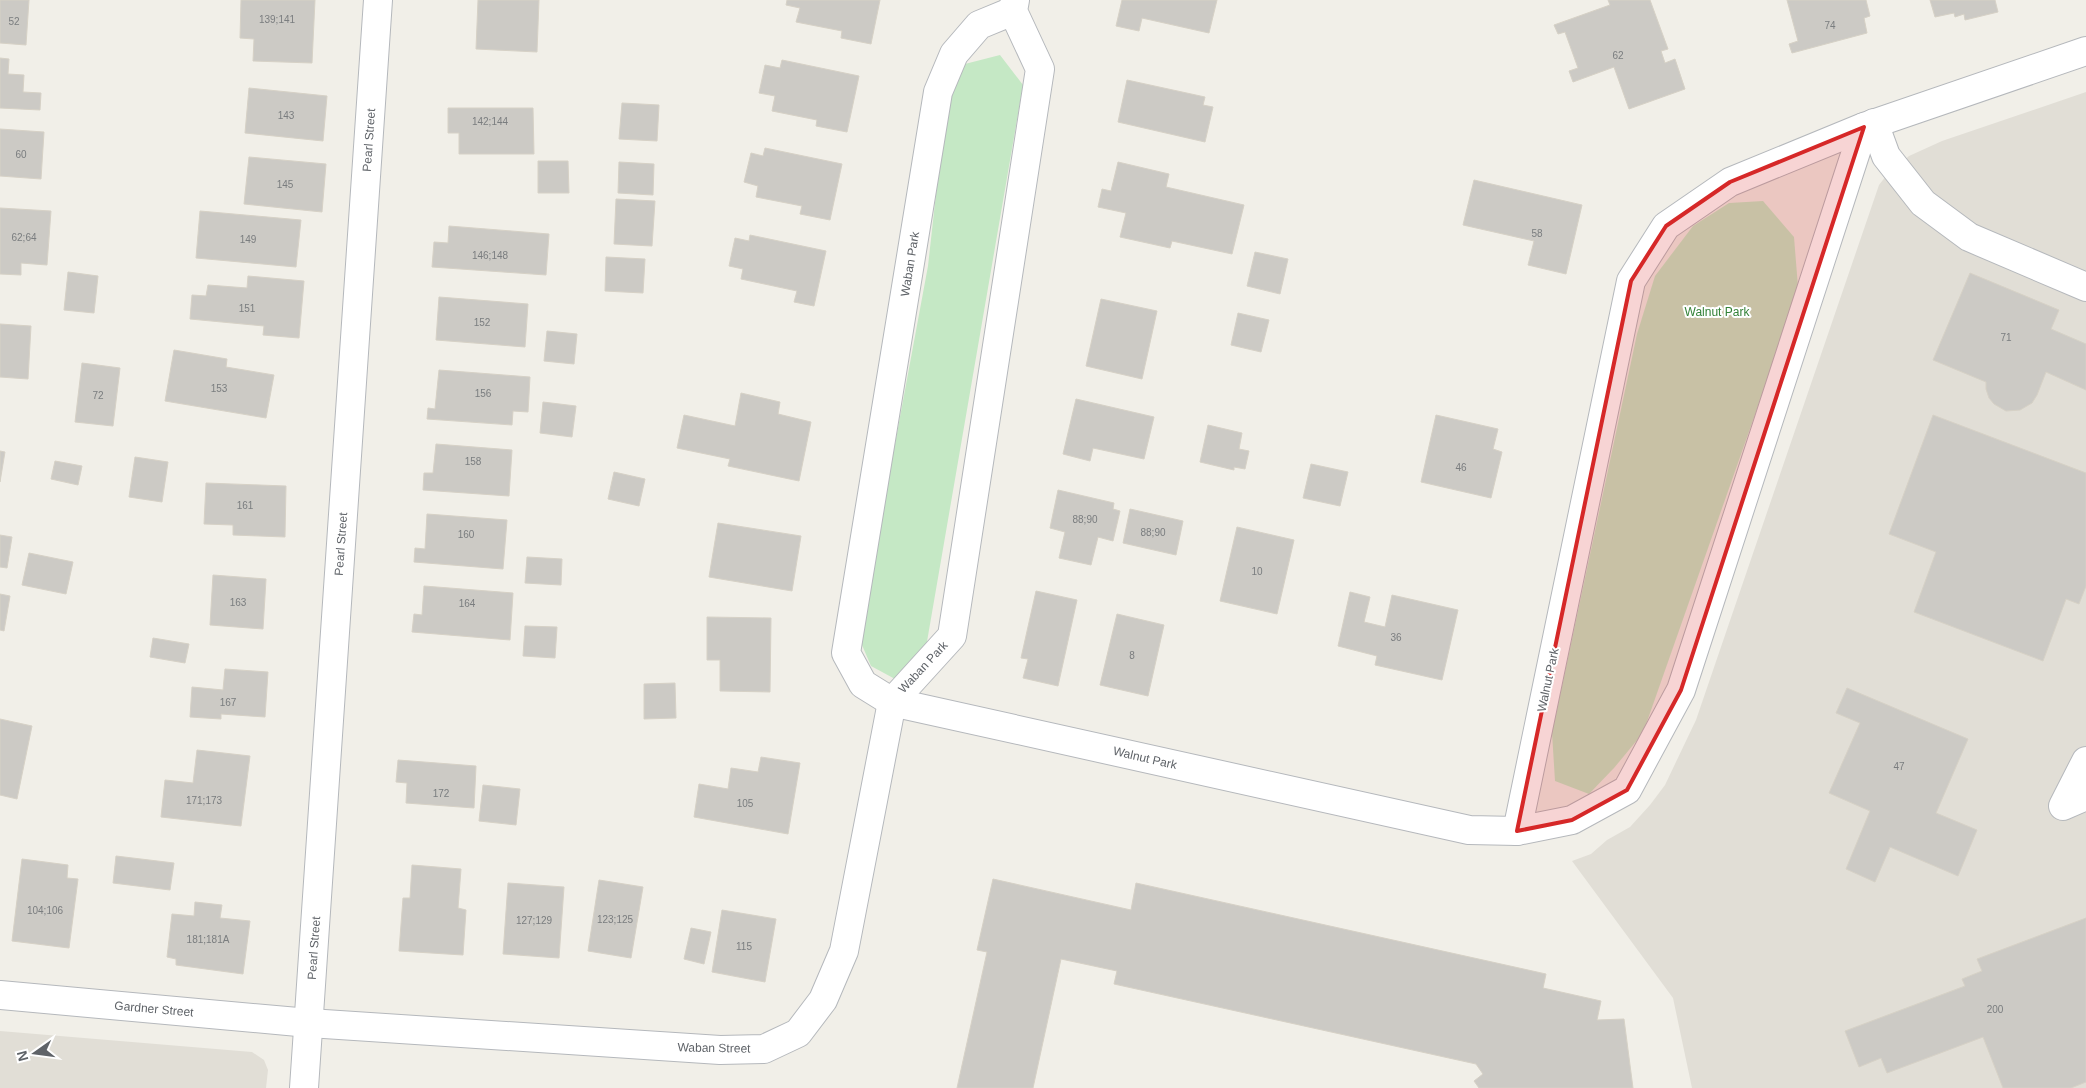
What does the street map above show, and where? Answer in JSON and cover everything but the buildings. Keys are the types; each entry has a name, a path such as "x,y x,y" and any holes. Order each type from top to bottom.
{"street":[{"name":"Pearl Street","path":"304,1088 378,0"},
{"name":"Waban Park","path":"1014,5 1040,69 952,636 892,702 863,684 846,653 938,92 954,54 979,25 1014,5"},
{"name":"Walnut Park","path":"1517,831 1631,281 1666,226 1730,182 1869,125 2086,52"},
{"name":"Walnut Park","path":"892,702 1469,830 1517,831 1572,820 1627,790 1681,690 1869,125"},
{"path":"1869,125 1886,156 1922,203 1969,237 2086,287"},
{"name":"Waban Street","path":"309,1023 720,1050 764,1049 798,1033 823,1000 844,951 892,702"},
{"path":"2086,761 2062,806 2086,796"},
{"name":"Gardner Street","path":"0,995 309,1023"}],"highlighted area":[{"path":"1864,127 1681,690 1627,790 1572,820 1517,831 1631,281 1666,226 1730,182"}],"shaded area":[{"path":"2086,92 2086,1088 1692,1088 1673,998 1572,861 1591,854 1607,840 1630,827 1650,805 1665,785 1696,720 1879,185 1886,176 1909,156 1942,141"},
{"path":"0,1031 252,1052 264,1060 268,1070 266,1088 0,1088"}],"green space":[{"path":"1000,55 1023,85 924,659 895,679 871,666 859,638 928,266 947,95 961,65"},
{"name":"Walnut Park","path":"1763,201 1794,237 1798,287 1784,332 1643,733 1589,794 1555,781 1552,733 1637,334 1655,276 1693,226 1729,203"}]}
